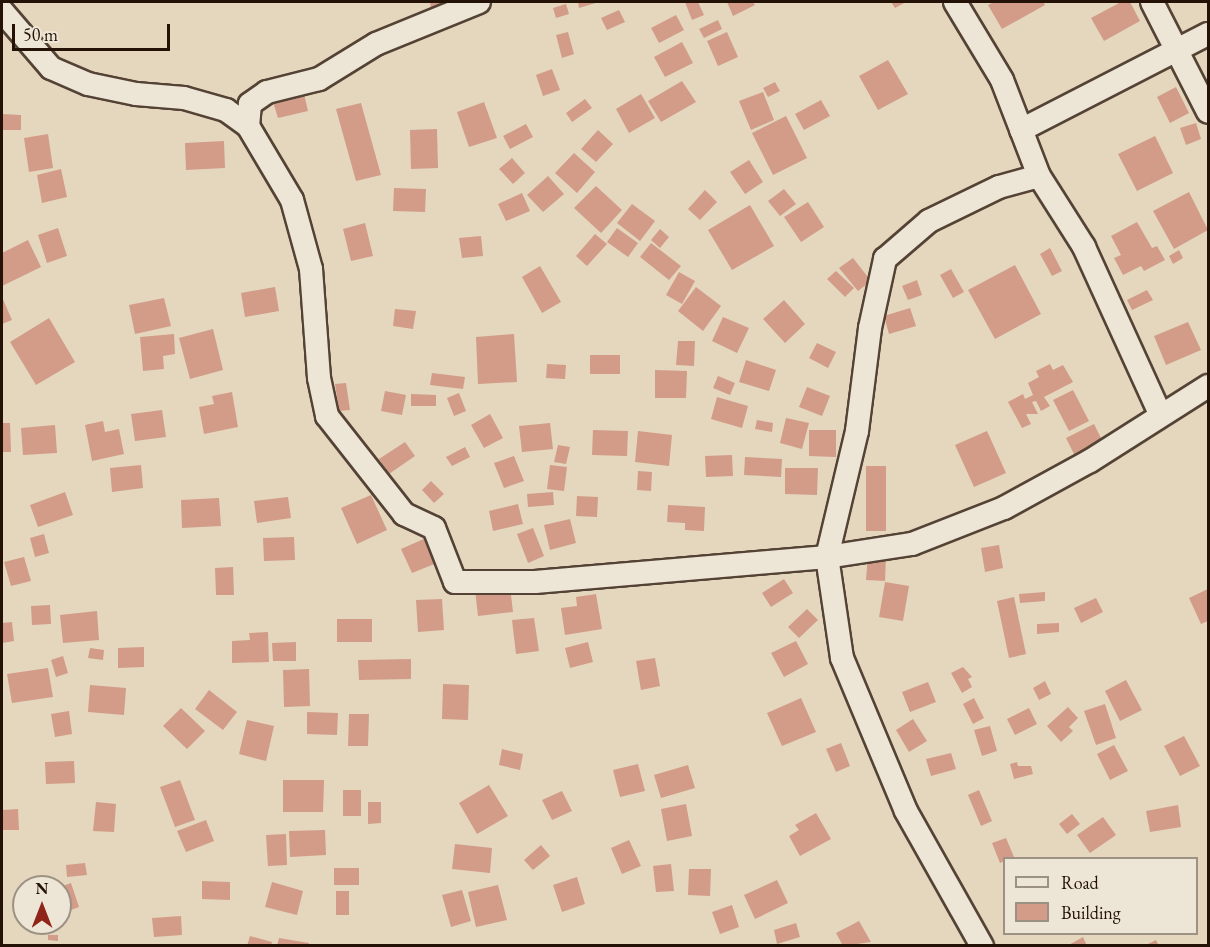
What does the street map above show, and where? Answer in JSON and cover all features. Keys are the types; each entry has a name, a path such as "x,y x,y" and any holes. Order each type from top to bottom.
{"street":[{"path":"248,126 250,104 267,92 319,79 376,44 479,2"},
{"path":"955,2 1002,80 1039,176 1084,247 1160,414"},
{"path":"1152,2 1209,112"},
{"path":"2,11 24,41 51,68 88,84 136,94 184,98 226,110 248,126 292,200 311,269 319,378 327,416 404,514 434,528 455,582 535,582 827,557 912,544 1004,508 1090,461 1160,414 1209,386"},
{"path":"1021,130 1209,34"},
{"path":"982,945 906,811 842,658 827,557 857,431 870,328 885,260 930,221 999,187 1039,176"}],"building":[{"path":"430,2 445,2 446,9 431,10"},
{"path":"578,2 599,2 579,8"},
{"path":"685,2 698,2 704,15 692,20"},
{"path":"727,2 753,2 755,5 733,16"},
{"path":"891,2 906,2 895,8"},
{"path":"994,2 1043,2 1045,5 1002,29 988,5"},
{"path":"1121,2 1130,2 1140,21 1104,41 1091,18"},
{"path":"566,4 569,14 556,18 553,8"},
{"path":"619,10 625,22 607,30 601,18"},
{"path":"676,15 684,30 659,43 651,28"},
{"path":"718,20 722,29 704,38 699,29"},
{"path":"568,32 574,54 562,58 556,35"},
{"path":"727,32 738,57 718,66 707,41"},
{"path":"682,42 693,63 665,77 654,57"},
{"path":"888,60 908,94 878,110 859,76"},
{"path":"552,69 560,90 543,96 536,75"},
{"path":"682,81 696,102 661,122 648,101"},
{"path":"775,82 780,91 768,97 763,88"},
{"path":"1176,87 1189,113 1170,123 1157,97"},
{"path":"763,92 774,120 751,130 739,101"},
{"path":"304,94 308,111 278,118 273,102"},
{"path":"641,94 655,118 629,133 616,109"},
{"path":"585,99 592,108 572,122 566,113"},
{"path":"821,100 830,116 804,130 795,114"},
{"path":"484,102 497,138 469,147 457,112"},
{"path":"361,103 381,175 356,181 336,109"},
{"path":"2,114 21,115 21,130 2,130"},
{"path":"786,116 807,158 773,175 752,133"},
{"path":"1196,123 1201,139 1186,145 1180,128"},
{"path":"526,124 533,137 510,149 503,136"},
{"path":"437,129 438,168 411,169 410,130"},
{"path":"598,130 613,144 596,162 581,149"},
{"path":"48,134 53,168 29,172 24,138"},
{"path":"1155,136 1173,173 1137,191 1118,154"},
{"path":"224,141 225,168 186,170 185,143"},
{"path":"574,153 595,172 577,193 555,173"},
{"path":"512,158 525,173 513,184 499,169"},
{"path":"749,160 763,182 745,194 730,172"},
{"path":"61,169 67,197 42,203 37,175"},
{"path":"548,176 564,194 543,212 527,195"},
{"path":"596,186 622,210 601,233 574,208"},
{"path":"394,188 426,189 425,212 393,211"},
{"path":"784,189 796,204 780,216 768,201"},
{"path":"705,190 717,202 700,220 688,209"},
{"path":"1189,192 1208,230 1174,249 1153,211"},
{"path":"522,193 530,211 506,221 498,204"},
{"path":"808,202 824,227 801,242 784,217"},
{"path":"632,204 655,221 640,241 617,223"},
{"path":"750,205 774,246 732,270 708,230"},
{"path":"1137,222 1152,248 1157,246 1165,260 1144,271 1141,266 1123,275 1114,258 1121,255 1111,236"},
{"path":"365,223 373,256 351,261 343,229"},
{"path":"58,228 67,256 47,263 38,235"},
{"path":"617,228 638,243 628,257 607,242"},
{"path":"660,229 669,237 660,248 651,240"},
{"path":"595,234 607,244 587,266 576,256"},
{"path":"481,236 483,256 462,258 459,238"},
{"path":"28,240 41,267 2,286 2,253"},
{"path":"651,243 681,266 669,280 640,257"},
{"path":"1050,248 1062,271 1052,276 1040,254"},
{"path":"1179,250 1183,258 1173,264 1169,256"},
{"path":"853,258 871,281 858,291 839,268"},
{"path":"1015,265 1041,314 995,339 968,290"},
{"path":"540,266 561,302 542,313 522,277"},
{"path":"951,269 964,292 953,298 940,275"},
{"path":"836,271 854,288 845,297 827,279"},
{"path":"679,272 695,281 682,304 666,295"},
{"path":"917,280 922,295 908,300 902,286"},
{"path":"275,287 279,311 245,317 241,293"},
{"path":"696,287 721,306 703,331 678,311"},
{"path":"1147,290 1153,300 1132,310 1127,300"},
{"path":"2,297 12,320 2,324"},
{"path":"164,298 171,326 135,334 129,305"},
{"path":"784,300 805,324 785,343 763,319"},
{"path":"910,308 916,326 889,334 884,316"},
{"path":"395,309 416,311 413,329 393,326"},
{"path":"723,317 749,328 737,353 712,341"},
{"path":"49,318 75,362 36,385 10,342"},
{"path":"1188,322 1201,350 1166,365 1154,336"},
{"path":"213,329 223,370 190,379 179,338"},
{"path":"174,334 175,354 163,356 164,369 143,371 140,337"},
{"path":"514,334 517,382 478,384 476,337"},
{"path":"678,341 695,341 694,366 676,365"},
{"path":"817,343 836,352 828,368 809,358"},
{"path":"590,355 620,355 620,374 590,374"},
{"path":"746,360 776,370 769,391 739,382"},
{"path":"547,364 566,365 565,379 546,378"},
{"path":"1050,364 1053,370 1063,365 1073,382 1044,397 1050,406 1041,411 1036,401 1032,402 1038,414 1026,414 1031,424 1022,428 1008,402 1023,394 1025,399 1033,395 1028,383 1039,377 1036,371"},
{"path":"655,370 687,371 686,398 655,398"},
{"path":"432,373 465,377 463,389 430,385"},
{"path":"718,376 735,383 730,395 713,388"},
{"path":"346,383 350,410 339,411 335,384"},
{"path":"807,387 830,396 822,416 799,407"},
{"path":"1073,390 1089,421 1069,431 1053,400"},
{"path":"385,391 406,395 402,415 381,411"},
{"path":"232,392 238,427 204,434 199,407 214,404 212,396"},
{"path":"459,393 466,411 454,416 447,398"},
{"path":"411,394 436,395 436,406 411,406"},
{"path":"717,397 748,406 742,428 711,419"},
{"path":"162,410 166,437 135,441 131,414"},
{"path":"490,414 503,438 484,448 471,425"},
{"path":"786,418 809,423 802,449 780,443"},
{"path":"757,420 773,423 772,432 755,429"},
{"path":"103,421 105,432 119,429 124,454 92,461 85,425"},
{"path":"2,423 10,423 11,452 2,452"},
{"path":"550,423 553,449 522,452 519,426"},
{"path":"1094,424 1103,442 1075,456 1066,438"},
{"path":"55,425 57,453 23,455 21,428"},
{"path":"593,430 628,431 627,456 592,455"},
{"path":"809,430 836,430 836,457 809,456"},
{"path":"638,431 672,435 669,466 635,462"},
{"path":"987,431 1006,473 974,487 955,445"},
{"path":"405,442 415,456 389,474 379,459"},
{"path":"558,445 570,447 566,464 554,462"},
{"path":"465,447 470,457 452,466 446,457"},
{"path":"732,455 733,476 706,477 705,456"},
{"path":"514,456 524,481 504,488 494,463"},
{"path":"745,457 782,459 781,477 744,475"},
{"path":"141,465 143,488 112,492 110,468"},
{"path":"550,465 567,467 564,491 547,489"},
{"path":"866,466 886,466 886,531 866,531"},
{"path":"785,468 818,468 817,495 785,494"},
{"path":"638,471 652,472 651,491 637,490"},
{"path":"431,481 444,494 434,503 422,490"},
{"path":"65,492 73,515 38,527 30,505"},
{"path":"553,492 554,505 528,507 527,494"},
{"path":"371,495 387,530 357,544 341,508"},
{"path":"577,496 598,497 597,517 576,516"},
{"path":"288,497 291,518 257,523 254,501"},
{"path":"219,498 221,526 182,528 181,500"},
{"path":"518,504 523,524 493,531 489,511"},
{"path":"668,505 705,507 704,531 685,530 685,523 667,522"},
{"path":"570,519 576,543 550,550 544,525"},
{"path":"533,528 544,556 528,563 517,534"},
{"path":"44,534 49,553 35,557 30,538"},
{"path":"294,537 295,560 264,561 263,538"},
{"path":"426,538 437,563 412,573 401,549"},
{"path":"999,545 1003,568 985,572 981,548"},
{"path":"868,554 886,555 885,581 866,580"},
{"path":"24,557 31,581 11,586 4,562"},
{"path":"233,567 234,595 216,595 215,568"},
{"path":"784,579 793,593 771,607 762,593"},
{"path":"885,582 909,586 903,621 879,617"},
{"path":"510,586 513,612 478,616 475,590"},
{"path":"1208,589 1208,621 1201,624 1189,598"},
{"path":"1045,592 1045,601 1020,603 1019,594"},
{"path":"596,594 602,629 565,635 561,608 577,606 576,597"},
{"path":"1014,597 1026,654 1009,658 997,601"},
{"path":"1096,598 1103,612 1081,623 1074,608"},
{"path":"442,599 444,630 418,632 416,600"},
{"path":"50,605 51,624 32,625 31,606"},
{"path":"807,609 818,620 799,638 788,627"},
{"path":"97,611 99,640 63,643 60,615"},
{"path":"534,618 539,651 516,654 512,620"},
{"path":"337,619 372,619 372,642 337,642"},
{"path":"12,622 14,641 2,643 2,623"},
{"path":"1059,623 1059,632 1037,634 1037,624"},
{"path":"268,632 269,662 232,663 232,641 250,640 249,633"},
{"path":"796,641 808,664 784,677 771,653"},
{"path":"296,642 296,661 273,661 272,643"},
{"path":"588,642 593,662 570,668 565,648"},
{"path":"144,647 144,667 118,668 118,648"},
{"path":"90,648 104,650 103,660 88,658"},
{"path":"63,656 68,673 56,677 51,660"},
{"path":"655,658 660,686 641,690 636,661"},
{"path":"411,659 411,679 359,680 358,660"},
{"path":"963,667 972,677 968,679 972,687 962,693 951,673"},
{"path":"48,668 53,697 12,703 7,674"},
{"path":"309,669 310,706 284,707 283,670"},
{"path":"1126,680 1142,710 1120,721 1105,691"},
{"path":"1045,681 1051,694 1039,700 1033,688"},
{"path":"928,682 936,702 910,712 902,692"},
{"path":"443,684 469,685 468,720 442,719"},
{"path":"90,685 126,688 124,715 88,712"},
{"path":"209,690 237,712 223,730 195,709"},
{"path":"801,698 816,732 782,746 767,713"},
{"path":"974,698 984,718 973,724 963,704"},
{"path":"1105,704 1116,738 1096,745 1084,711"},
{"path":"1068,707 1078,718 1069,727 1073,731 1061,742 1047,726"},
{"path":"181,708 205,731 187,749 163,726"},
{"path":"1029,708 1037,724 1015,735 1007,719"},
{"path":"69,711 72,734 55,737 51,714"},
{"path":"307,712 338,713 337,735 307,734"},
{"path":"349,714 369,714 368,746 348,746"},
{"path":"913,719 927,741 909,752 896,730"},
{"path":"247,720 274,726 266,761 239,754"},
{"path":"990,726 997,751 982,756 974,730"},
{"path":"1184,736 1200,766 1180,776 1164,746"},
{"path":"841,743 850,766 836,772 826,749"},
{"path":"1114,745 1128,771 1110,780 1097,754"},
{"path":"502,749 523,754 520,770 499,765"},
{"path":"951,753 956,769 931,776 926,759"},
{"path":"74,761 75,783 46,784 45,762"},
{"path":"1017,762 1018,766 1031,766 1033,774 1014,779 1010,764"},
{"path":"638,764 645,791 620,797 613,770"},
{"path":"688,765 695,788 661,798 654,775"},
{"path":"180,780 195,820 175,827 160,787"},
{"path":"283,780 324,780 323,812 283,812"},
{"path":"489,785 508,816 477,834 459,803"},
{"path":"343,790 361,790 361,816 343,816"},
{"path":"979,790 992,821 981,826 968,795"},
{"path":"562,791 572,811 552,820 542,800"},
{"path":"96,802 116,804 114,832 93,831"},
{"path":"368,802 381,802 381,823 368,824"},
{"path":"686,804 692,836 667,841 661,809"},
{"path":"1178,805 1181,827 1150,832 1146,811"},
{"path":"18,809 19,830 2,830 2,810"},
{"path":"816,813 831,839 800,856 789,836 799,830 795,825"},
{"path":"1072,814 1080,824 1067,834 1059,824"},
{"path":"1103,817 1116,835 1090,853 1077,835"},
{"path":"206,820 214,841 186,852 177,831"},
{"path":"325,830 326,855 290,857 289,831"},
{"path":"286,834 287,865 268,866 266,835"},
{"path":"1006,838 1014,857 1003,857 1003,862 1000,863 992,843"},
{"path":"629,840 641,866 622,874 611,848"},
{"path":"455,844 492,848 490,873 452,869"},
{"path":"541,845 550,856 533,870 524,860"},
{"path":"85,863 87,875 67,875 66,865"},
{"path":"671,864 674,891 656,892 653,866"},
{"path":"334,868 359,868 359,885 334,885"},
{"path":"689,869 711,869 710,896 688,895"},
{"path":"577,877 585,904 562,912 553,885"},
{"path":"777,880 788,903 755,919 744,895"},
{"path":"202,881 230,882 230,900 202,899"},
{"path":"272,882 303,891 297,915 265,907"},
{"path":"498,885 507,920 476,927 468,892"},
{"path":"72,886 79,907 72,910"},
{"path":"462,890 471,921 451,927 442,895"},
{"path":"336,891 349,891 349,915 336,915"},
{"path":"732,905 739,927 720,934 712,912"},
{"path":"181,916 182,935 154,937 152,918"},
{"path":"859,921 871,942 843,946 836,933"},
{"path":"796,923 800,937 777,944 774,930"},
{"path":"48,935 58,935 58,941 48,940"},
{"path":"250,936 272,942 271,946 247,946"},
{"path":"1083,937 1087,946 1067,946"},
{"path":"279,938 309,943 308,946 277,946"},
{"path":"1156,940 1159,946 1144,946"}]}
